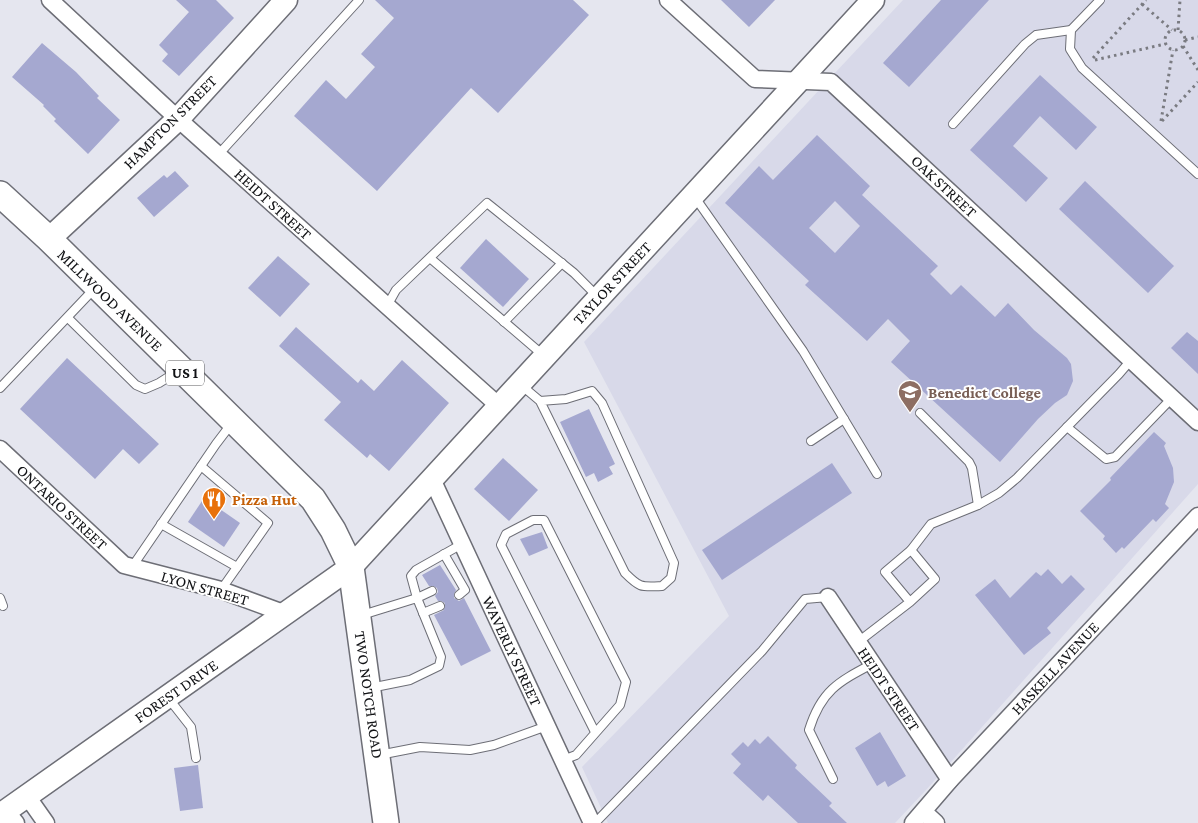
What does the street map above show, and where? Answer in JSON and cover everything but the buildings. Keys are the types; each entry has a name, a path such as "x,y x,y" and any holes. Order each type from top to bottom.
{"main road":[{"name":"HAMPTON STREET","path":"49,239 178,119 286,0"},
{"name":"TAYLOR STREET","path":"351,567 869,2"},
{"name":"MILLWOOD AVENUE","path":"0,194 49,239 313,499 333,530 351,567"},
{"name":"FOREST DRIVE","path":"7,816 27,796 351,567"},
{"name":"TWO NOTCH ROAD","path":"351,567 386,823"}],"street":[{"name":"HEIDT STREET","path":"50,0 178,119 499,406"},
{"name":"OAK STREET","path":"668,0 755,79 831,82 1198,422"},
{"name":"ONTARIO STREET","path":"0,449 128,566"},
{"name":"WAVERLY STREET","path":"432,479 594,823"},
{"name":"HASKELL AVENUE","path":"924,819 950,780 1198,516"},
{"name":"LYON STREET","path":"128,566 222,590 286,614"},
{"name":"HEIDT STREET","path":"828,597 950,780"},
{"path":"27,796 46,823"}],"lane":[{"path":"218,155 359,0"},
{"path":"953,124 1025,44 1036,35 1071,30 1100,0"},
{"path":"1071,30 1070,49 1082,68 1198,174"},
{"path":"693,196 803,351 877,474"},
{"path":"387,306 396,290 487,204 574,273 598,298"},
{"path":"430,258 544,357"},
{"path":"504,322 562,263"},
{"path":"0,388 68,318 96,286"},
{"path":"68,318 136,385 145,389 159,383 180,369"},
{"path":"910,602 885,572 911,550 931,524 978,505 999,494 1131,360"},
{"path":"519,384 540,401 624,573 637,585 648,587 662,586 671,578 674,563 602,403 592,391 566,399 540,401"},
{"path":"1067,427 1106,459 1115,457 1172,398"},
{"path":"920,413 969,462 972,468 978,505"},
{"path":"811,441 844,419"},
{"path":"128,566 161,524 234,421"},
{"path":"201,466 268,523 222,590"},
{"path":"563,760 576,755 620,705 626,682 544,520 533,520 506,534 500,545 595,732"},
{"path":"161,524 237,568"},
{"path":"368,688 410,680 439,666 441,657 416,598 411,576 416,570 462,544"},
{"path":"858,642 910,602 935,579 911,550"},
{"path":"444,554 462,592 480,582"},
{"path":"358,616 416,598 432,591"},
{"path":"594,823 762,651 805,599 828,597"},
{"path":"423,613 440,606"},
{"path":"833,779 809,730 814,712 826,694 847,677 872,664"},
{"path":"167,697 190,727 196,758"},
{"path":"377,755 420,747 470,750 494,746 547,726"}],"path":[{"path":"1146,0 1094,59 1165,44 1173,50"},
{"path":"1178,30 1180,0"},
{"path":"1142,4 1172,30"},
{"path":"1165,44 1166,34 1172,30 1178,30 1183,34 1185,40 1183,46 1173,50"},
{"path":"1185,40 1198,37"},
{"path":"1183,46 1198,70"},
{"path":"1173,50 1161,121 1198,82"}],"shaded area":[{"name":"Benedict College","path":"903,0 1198,0 1198,484 895,823 608,823 582,767 729,616 584,342"}],"place":[{"name":"Benedict College","path":"910,413"},
{"name":"Pizza Hut","path":"214,520"}]}
